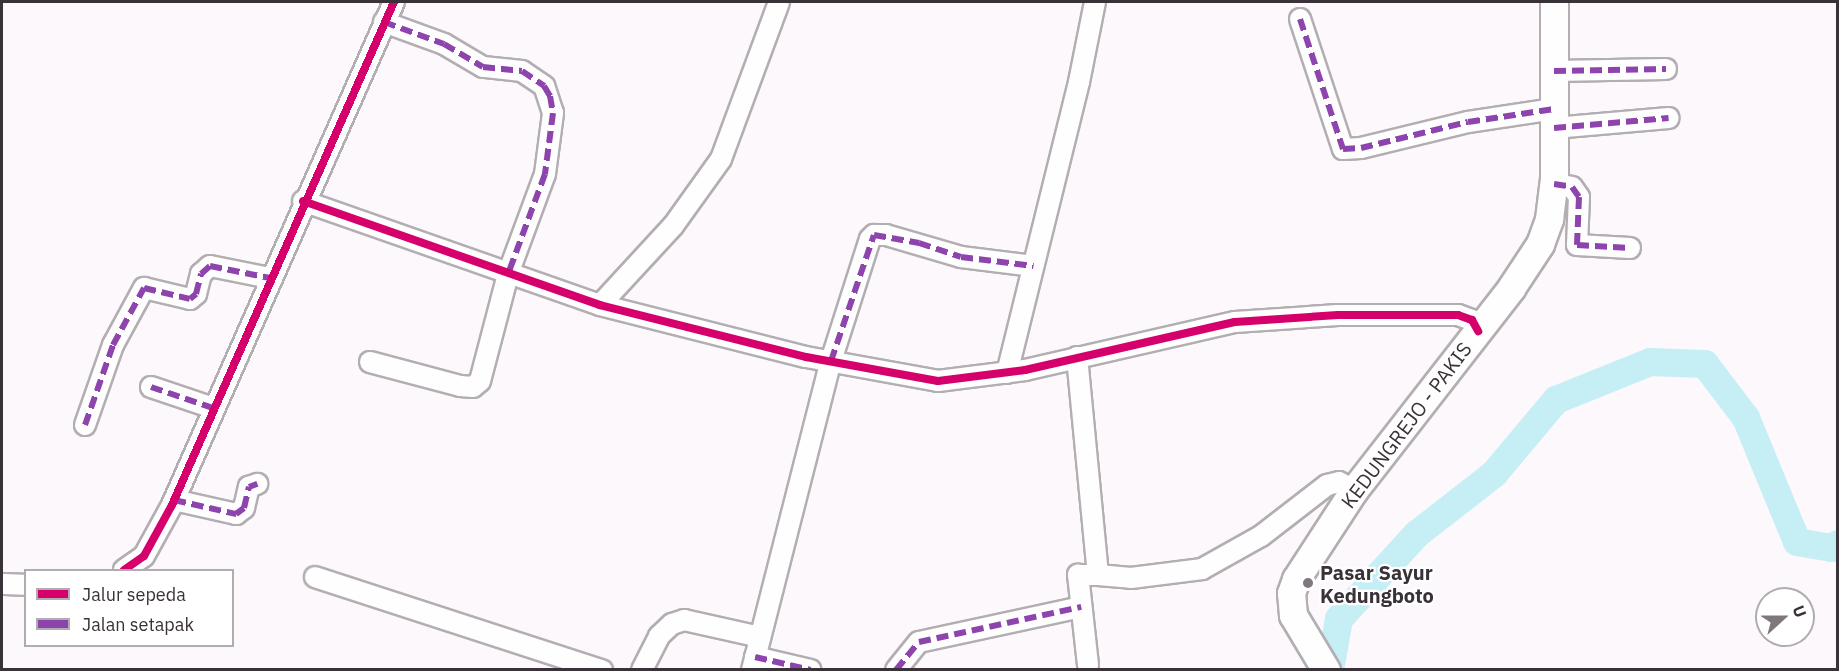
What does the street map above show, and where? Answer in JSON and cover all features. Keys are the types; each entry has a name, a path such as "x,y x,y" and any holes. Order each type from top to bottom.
{"main road":[{"name":"KEDUNGREJO - PAKIS","path":"1324,666 1296,622 1291,593 1304,565 1354,490 1478,331 1539,244 1549,219 1554,184 1554,2"}],"street":[{"path":"126,569 136,564 154,543 303,201 394,2"},
{"path":"600,305 673,226 721,159 779,2"},
{"path":"1015,372 1033,266 1095,2"},
{"path":"1300,19 1343,149 1361,148 1468,122 1669,118"},
{"path":"370,362 473,387 480,381 508,274 545,174 553,113 550,96 544,86 522,71 483,67 444,44 384,22"},
{"path":"1554,71 1666,69"},
{"path":"1554,184 1572,187 1579,197 1577,245 1630,248"},
{"path":"303,201 600,305 831,361 938,381 1015,372 1217,324 1305,316 1458,315 1472,320 1478,331"},
{"path":"811,669 754,663 812,449 831,361 874,235 919,243 961,257 1033,266"},
{"path":"85,425 113,345 144,288 190,299 201,274 210,266 270,278"},
{"path":"1077,357 1098,575"},
{"path":"151,387 213,408"},
{"path":"1088,665 1078,575 1131,578 1202,569 1261,536 1327,485 1339,482 1354,490"},
{"path":"174,500 236,514 244,508 249,487 257,484"},
{"path":"315,577 602,669"},
{"path":"2,584 24,585"},
{"path":"896,669 919,642 1081,607"},
{"path":"642,669 659,636 672,624 684,620 760,637"}],"waterway":[{"path":"1330,670 1339,619 1417,534 1494,474 1556,400 1650,362 1705,364 1746,418 1797,542 1831,548 1838,544"}],"marked path":[{"path":"1300,19 1343,149 1361,148 1468,122 1554,109"},
{"path":"384,22 444,44 483,67 522,71 544,86 550,96 553,113 545,174 508,274"},
{"path":"1554,71 1666,69"},
{"path":"1554,128 1669,118"},
{"path":"1554,184 1572,187 1579,197 1577,245 1630,248"},
{"path":"831,361 874,235 919,243 961,257 1033,266"},
{"path":"85,425 113,345 144,288 190,299 196,294 201,274 210,266 270,278"},
{"path":"151,387 213,408"},
{"path":"174,500 236,514 244,508 249,487 257,484"},
{"path":"896,670 919,642 1081,607"},
{"path":"755,657 811,670"}],"cycle path":[{"path":"125,569 144,556 172,505 394,2"},
{"path":"303,201 600,305 806,357 938,381 1025,370 1235,322 1338,315 1458,315 1472,320 1478,331"}],"place":[{"name":"Pasar Sayur Kedungboto","path":"1308,583"}]}
